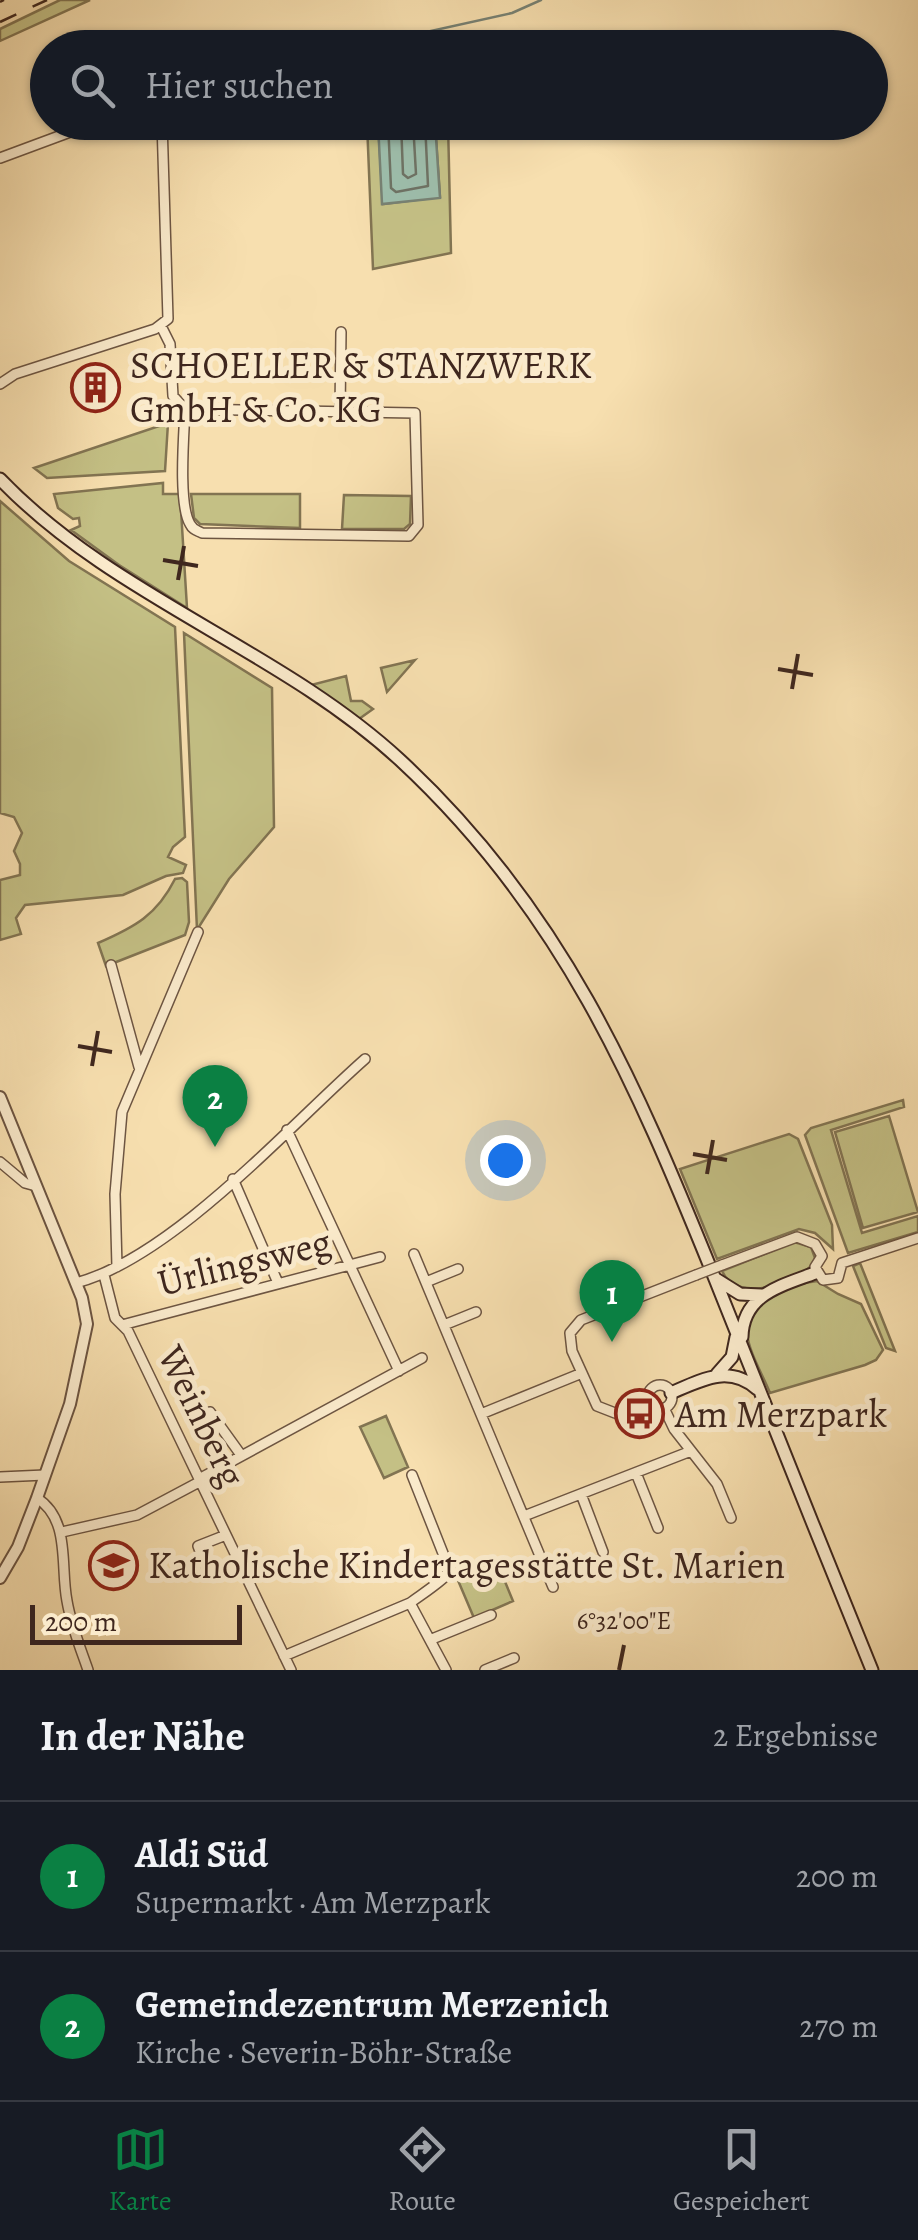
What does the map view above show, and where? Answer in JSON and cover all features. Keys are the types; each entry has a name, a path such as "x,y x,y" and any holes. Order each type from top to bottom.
{"main road":[{"path":"0,479 93,557 332,707 398,758 454,815 538,917 581,984 642,1103 872,1670"},
{"path":"742,1346 743,1322 752,1302 815,1272"},
{"path":"714,1277 740,1294 761,1295"},
{"path":"717,1374 735,1349 735,1328"},
{"path":"670,1393 717,1374 738,1376 760,1392"}],"street":[{"path":"0,158 48,140"},
{"path":"0,384 15,374 161,326 170,312 163,140"},
{"path":"161,326 170,344 175,401 184,409 416,413 418,525 410,536 202,533 192,528 188,520 183,472 184,409"},
{"path":"340,411 341,332"},
{"path":"117,1268 115,1194 120,1122 139,1067 198,932"},
{"path":"111,966 139,1067"},
{"path":"76,1283 104,1275 155,1244 233,1180 365,1059"},
{"path":"0,1097 82,1298 87,1324 78,1376 37,1498 18,1547 0,1578"},
{"path":"287,1130 399,1371"},
{"path":"0,1162 26,1183 36,1186"},
{"path":"233,1180 278,1284"},
{"path":"648,1401 608,1413 592,1399 569,1340 573,1327 581,1320 798,1237 815,1244 822,1256"},
{"path":"842,1263 918,1238"},
{"path":"414,1254 553,1587"},
{"path":"834,1255 842,1263 842,1274 834,1281 822,1280 815,1272 822,1256 834,1255"},
{"name":"Ürlingsweg","path":"122,1325 380,1258"},
{"path":"426,1282 458,1270"},
{"name":"Weinberg","path":"104,1275 115,1318 200,1480 291,1670"},
{"path":"444,1325 476,1312"},
{"path":"62,1532 136,1515 422,1358"},
{"path":"481,1414 582,1373"},
{"path":"655,1386 670,1393 670,1403 664,1408 653,1407 648,1401 655,1386"},
{"path":"664,1408 674,1430 716,1484 730,1518"},
{"path":"210,1412 241,1455"},
{"path":"524,1516 691,1451"},
{"path":"0,1477 45,1474"},
{"path":"636,1474 658,1528"},
{"path":"284,1656 410,1603 424,1590 445,1580 450,1571 412,1475"},
{"path":"581,1494 603,1552"},
{"path":"37,1498 48,1505 62,1532 68,1604 88,1670"},
{"name":"Weinberg","path":"205,1565 198,1546 226,1535"},
{"path":"410,1603 446,1670"},
{"path":"432,1640 490,1615"},
{"path":"485,1670 514,1658"}],"shaded area":[{"path":"60,0 90,0 0,41 0,29"},
{"path":"368,140 379,140 383,204 440,197 436,140 448,140 451,253 373,269"},
{"path":"168,423 165,471 47,478 34,468"},
{"path":"163,483 163,494 180,494 187,608 71,530 80,526 79,518 73,519 58,508 54,494"},
{"path":"191,494 300,494 300,528 200,524 194,518"},
{"path":"344,495 411,496 410,524 404,529 342,529"},
{"path":"0,501 69,561 175,627 185,837 168,857 186,865 183,873 166,876 123,895 25,905 16,918 21,934 0,940 0,880 20,875 14,851 22,833 14,817 0,813"},
{"path":"184,633 272,688 274,827 229,879 197,930"},
{"path":"415,660 387,692 381,668"},
{"path":"346,676 351,701 362,701 373,709 359,719 311,685"},
{"path":"175,879 187,882 189,922 185,935 106,966 98,943 144,919 161,902"},
{"path":"903,1100 904,1107 831,1130 862,1233 918,1216 918,1232 848,1253 805,1135 811,1128"},
{"path":"889,1116 918,1212 863,1228 835,1132"},
{"path":"789,1134 798,1139 832,1225 833,1249 815,1233 799,1229 717,1259 680,1169"},
{"path":"794,1242 811,1247 815,1258 794,1278 753,1289 729,1281 722,1271"},
{"path":"860,1263 895,1351 886,1348 853,1266"},
{"path":"817,1281 861,1304 883,1350 876,1360 865,1365 770,1393 750,1348 748,1321 753,1311 771,1296"},
{"path":"386,1416 408,1467 384,1478 360,1427"},
{"path":"501,1572 513,1601 474,1618 457,1578 465,1573"}],"water":[{"path":"379,140 436,140 440,198 382,204"}],"waterway":[{"path":"435,30 512,13 541,0"}],"railway":[{"path":"0,2 4,0"},
{"path":"0,22 47,0"}],"place":[{"name":"SCHOELLER & STANZWERK GmbH & Co. KG","path":"95,387"},
{"name":"Gemeindezentrum Merzenich","path":"215,1147"},
{"name":"Aldi Süd","path":"612,1342"},
{"name":"Am Merzpark","path":"640,1414"},
{"name":"Katholische Kindertagesstätte St. Marien","path":"113,1565"}]}
